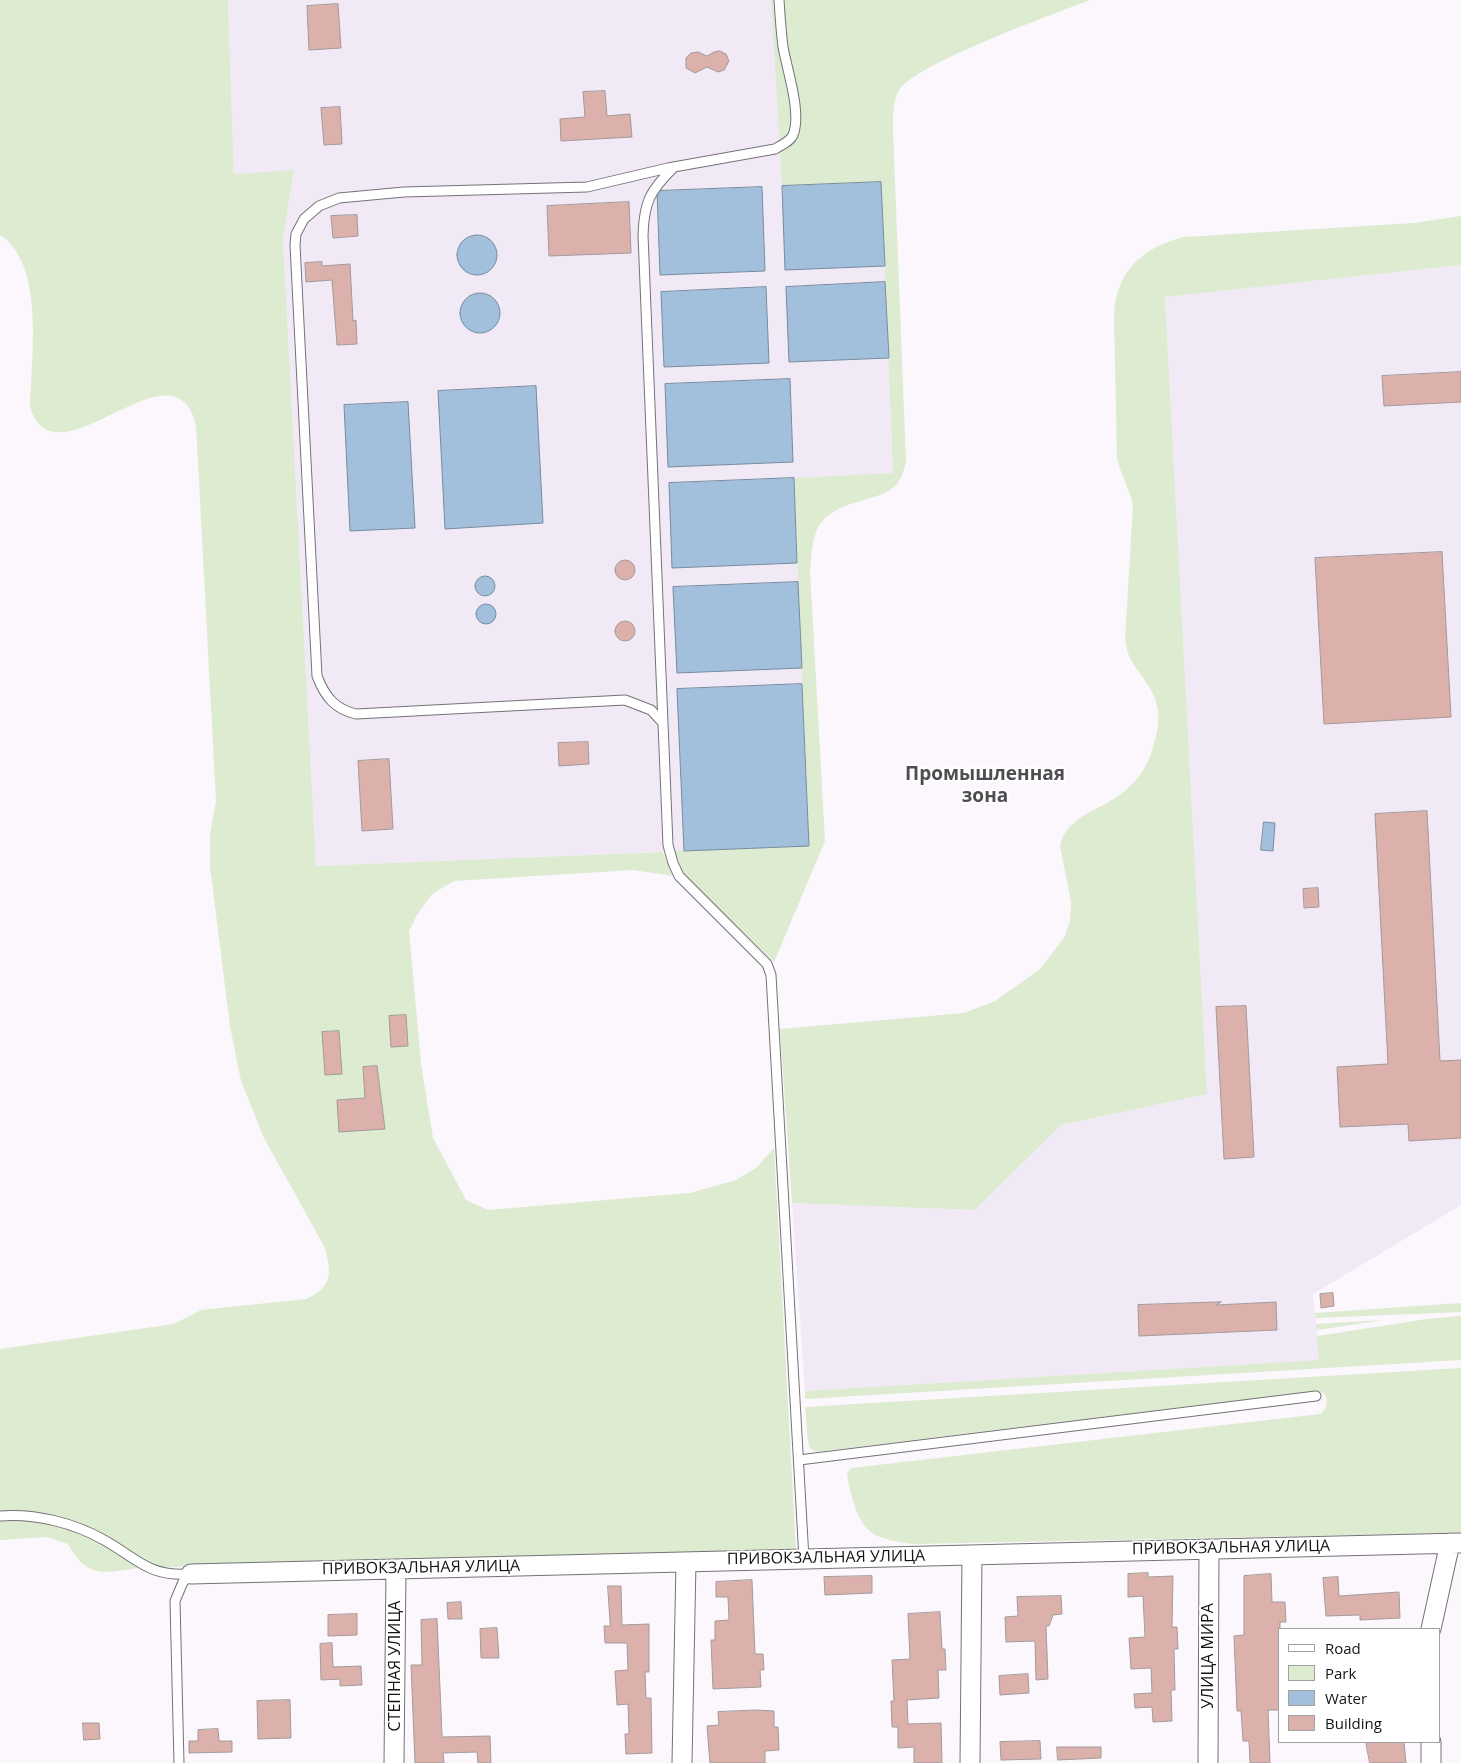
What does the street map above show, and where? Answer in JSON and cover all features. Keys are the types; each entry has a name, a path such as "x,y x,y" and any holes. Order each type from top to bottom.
{"street":[{"name":"ПРИВОКЗАЛЬНАЯ УЛИЦА","path":"191,1574 1456,1543"},
{"path":"1431,1628 1456,1543"},
{"name":"УЛИЦА МИРА","path":"1208,1763 1209,1549"},
{"path":"970,1763 972,1554"},
{"path":"682,1763 686,1562"},
{"name":"СТЕПНАЯ УЛИЦА","path":"394,1763 396,1569"},
{"path":"1431,1743 1431,1763"}],"lane":[{"path":"663,723 651,710 625,700 356,714 336,707 324,693 317,676 295,245 296,234 304,219 319,206 339,198 404,192 587,188 673,167 775,148 786,143 792,137 795,127 793,101 783,45 779,0"},
{"path":"673,167 651,191 644,216 643,235 668,844 673,863 680,876 767,964 770,975 804,1559"},
{"path":"799,1460 1316,1396"},
{"path":"0,1516 28,1516 51,1520 84,1530 155,1571 178,1575 191,1574"},
{"path":"179,1763 175,1601 181,1586 191,1574"}],"shaded area":[{"path":"228,0 771,0 782,186 881,182 893,473 794,478 809,846 316,866 283,239 294,170 234,174"},
{"path":"1461,265 1461,1205 1313,1294 1320,1360 805,1391 792,1203 975,1210 1061,1125 1207,1094 1165,297"}],"green space":[{"path":"0,0 228,0 234,174 294,170 283,239 316,866 663,852 673,876 633,870 454,881 432,894 417,915 409,931 421,1064 433,1138 466,1200 488,1210 690,1193 736,1180 756,1168 774,1148 796,1551 138,1568 106,1572 97,1571 82,1563 68,1544 46,1537 0,1540 0,1349 174,1324 201,1310 306,1299 321,1290 328,1279 329,1265 325,1248 264,1138 241,1081 230,1026 210,866 210,834 216,801 196,425 184,402 164,395 141,401 88,425 64,432 44,428 30,407 33,315 30,290 24,268 15,249 0,235"},
{"path":"771,0 1090,0 958,53 911,79 899,90 895,100 893,131 906,463 900,479 894,487 877,496 837,509 821,523 815,534 810,571 825,841 774,962 688,879 681,870 675,851 809,845 794,478 893,473 881,183 782,186"},
{"path":"1461,216 1461,265 1165,297 1207,1094 1061,1125 975,1210 792,1203 780,1029 964,1013 995,1001 1039,970 1064,938 1070,921 1071,902 1060,846 1064,836 1069,827 1077,820 1127,789 1141,774 1151,755 1158,725 1157,703 1151,689 1130,658 1125,639 1133,505 1117,458 1114,315 1116,299 1126,274 1144,254 1169,241 1184,237 1414,223"},
{"path":"1461,1303 1461,1312 1316,1318 1315,1313"},
{"path":"1461,1316 1461,1360 805,1399 805,1391 1319,1360 1317,1336 1427,1319"},
{"path":"1384,1320 1317,1330 1316,1324"},
{"path":"1461,1368 1461,1533 913,1544 883,1538 869,1530 858,1515 849,1485 847,1473 851,1468 1320,1414 1326,1408 1327,1399 1324,1393 1315,1391 816,1452 810,1448 808,1442 805,1407"}],"water":[{"path":"881,182 885,266 785,270 782,186"},
{"path":"762,187 765,271 660,275 657,191"},
{"path":"477,235 491,241 497,255 491,269 477,275 463,269 457,255 463,241"},
{"path":"885,282 889,358 789,362 786,287"},
{"path":"766,287 769,363 664,367 661,292"},
{"path":"480,293 494,299 500,313 494,327 480,333 466,327 460,313 466,299"},
{"path":"790,379 793,462 668,467 665,384"},
{"path":"536,386 543,523 445,529 438,391"},
{"path":"408,402 415,528 350,531 344,405"},
{"path":"794,478 797,563 672,568 669,483"},
{"path":"485,576 492,579 495,586 492,593 485,596 478,593 475,586 478,579"},
{"path":"798,582 802,668 677,673 673,587"},
{"path":"486,604 493,607 496,614 493,621 486,624 479,621 476,614 479,607"},
{"path":"802,684 809,846 684,851 677,689"},
{"path":"1264,822 1275,823 1273,851 1261,850"}],"building":[{"path":"338,4 341,48 309,50 307,6"},
{"path":"720,51 726,54 729,61 724,70 718,72 707,67 695,73 686,68 686,58 691,53 698,52 707,56"},
{"path":"605,91 607,116 630,114 632,137 561,141 560,119 585,117 583,92"},
{"path":"340,107 342,144 324,145 321,108"},
{"path":"629,202 631,253 549,256 547,206"},
{"path":"357,215 358,236 333,238 331,216"},
{"path":"322,262 322,266 350,264 353,321 356,320 357,344 337,345 332,280 306,282 305,263"},
{"path":"1461,372 1461,402 1384,406 1382,376"},
{"path":"1442,552 1451,717 1324,724 1315,558"},
{"path":"625,560 632,563 635,570 632,577 625,580 618,577 615,570 618,563"},
{"path":"625,621 632,624 635,631 632,638 625,641 618,638 615,631 618,624"},
{"path":"588,742 589,764 559,766 558,743"},
{"path":"389,759 393,829 362,831 358,761"},
{"path":"1427,811 1440,1061 1461,1060 1461,1138 1409,1141 1408,1124 1340,1127 1337,1067 1388,1064 1375,814"},
{"path":"1318,888 1319,907 1304,908 1303,889"},
{"path":"1246,1006 1254,1157 1224,1159 1216,1007"},
{"path":"406,1015 408,1046 391,1047 389,1016"},
{"path":"339,1031 342,1074 325,1075 322,1032"},
{"path":"377,1066 385,1129 339,1132 337,1100 365,1098 363,1067"},
{"path":"1333,1293 1334,1306 1321,1308 1320,1294"},
{"path":"1221,1302 1216,1305 1276,1302 1277,1330 1139,1336 1138,1305"},
{"path":"1148,1573 1148,1577 1173,1576 1172,1627 1177,1627 1178,1649 1174,1649 1175,1690 1171,1690 1172,1721 1153,1722 1152,1707 1135,1708 1134,1694 1152,1693 1151,1668 1131,1669 1129,1638 1145,1637 1143,1596 1128,1597 1128,1574"},
{"path":"1271,1574 1272,1602 1285,1602 1286,1622 1280,1622 1280,1628 1278,1628 1278,1710 1268,1710 1270,1763 1250,1763 1249,1741 1243,1741 1241,1711 1237,1711 1234,1636 1244,1635 1244,1576"},
{"path":"872,1576 872,1593 825,1595 824,1577"},
{"path":"1338,1577 1339,1596 1399,1592 1400,1618 1360,1620 1360,1615 1326,1616 1323,1578"},
{"path":"752,1580 755,1654 763,1654 764,1670 760,1670 761,1687 713,1689 711,1640 715,1640 715,1621 729,1620 728,1597 716,1597 716,1582"},
{"path":"608,1586 621,1586 622,1625 649,1624 649,1672 645,1672 646,1698 651,1698 652,1753 626,1754 625,1734 629,1734 628,1704 617,1705 615,1671 628,1670 627,1643 605,1643 604,1626 610,1626"},
{"path":"1061,1596 1062,1614 1053,1615 1049,1626 1046,1626 1048,1679 1036,1680 1035,1641 1006,1642 1005,1617 1018,1616 1017,1597"},
{"path":"461,1602 462,1619 448,1619 447,1603"},
{"path":"940,1612 942,1649 945,1649 946,1670 938,1670 939,1698 907,1700 908,1724 941,1723 942,1763 914,1763 914,1747 898,1748 898,1727 892,1727 891,1701 894,1701 892,1660 910,1659 908,1614"},
{"path":"357,1614 357,1635 328,1636 328,1615"},
{"path":"437,1619 442,1735 443,1737 490,1736 491,1763 478,1763 477,1752 443,1753 444,1763 415,1763 411,1665 422,1665 421,1620"},
{"path":"497,1628 499,1658 481,1658 480,1629"},
{"path":"332,1643 333,1667 361,1666 362,1685 340,1686 340,1679 321,1680 320,1644"},
{"path":"1028,1674 1029,1693 1000,1695 999,1676"},
{"path":"290,1700 291,1738 258,1739 257,1701"},
{"path":"774,1711 774,1727 778,1727 779,1750 765,1751 765,1763 710,1763 707,1726 719,1725 718,1712"},
{"path":"83,1723 99,1723 100,1739 84,1740"},
{"path":"218,1729 219,1741 232,1741 232,1752 189,1753 189,1741 198,1741 198,1730"},
{"path":"1040,1741 1041,1759 1001,1760 1000,1742"},
{"path":"1366,1743 1404,1743 1406,1763 1370,1763"},
{"path":"1057,1747 1101,1747 1101,1758 1058,1760"}],"district":[{"name":"Промышленная зона","path":"985,786"}]}
